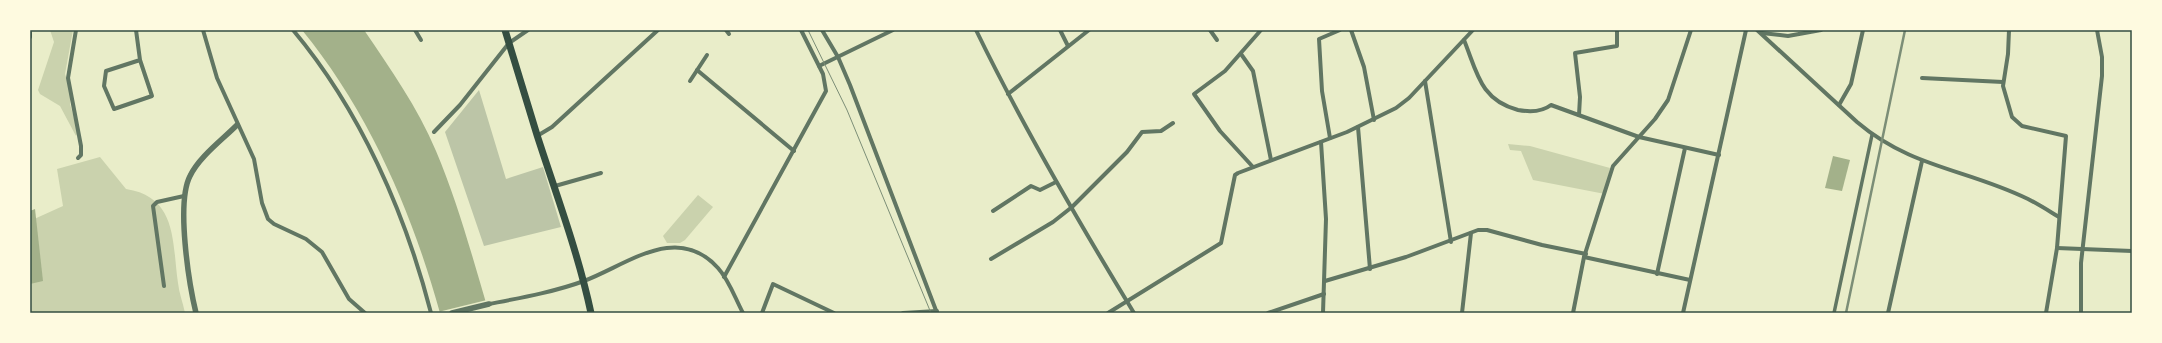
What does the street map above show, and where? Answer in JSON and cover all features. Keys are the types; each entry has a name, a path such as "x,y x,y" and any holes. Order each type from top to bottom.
{"highway":[{"path":"505,30 537,136 555,186 584,281 591,313"}],"street":[{"path":"76,30 68,78 81,146 81,155 78,158"},
{"path":"136,30 140,60 152,96 114,110 104,86 106,71 140,60"},
{"path":"203,30 218,78 237,125 254,159 262,203 268,219 274,224 306,239 322,252 349,299 365,313"},
{"path":"293,30 323,70 373,155 418,265 431,313"},
{"path":"415,30 421,40"},
{"path":"434,132 460,105 509,44 528,30"},
{"path":"537,136 552,126 652,32 658,30"},
{"path":"724,277 826,91 825,80 801,30"},
{"path":"822,30 838,57 937,312 903,313"},
{"path":"819,66 893,30"},
{"path":"976,30 1008,94 1056,182 1134,313"},
{"path":"1060,30 1068,46"},
{"path":"1008,94 1089,30"},
{"path":"1210,30 1217,40"},
{"path":"1253,167 1220,131 1194,94 1225,71 1242,54 1261,30"},
{"path":"1330,138 1322,91 1319,39 1340,30"},
{"path":"1352,30 1364,67 1374,120"},
{"path":"1108,313 1221,243 1235,175 1358,127 1396,108 1425,81 1473,30"},
{"path":"1579,115 1580,97 1575,52 1617,46 1618,30"},
{"path":"1574,313 1585,256 1613,166 1639,137 1668,100 1691,30"},
{"path":"1684,313 1690,280 1746,30"},
{"path":"1756,30 1762,33 1872,135 1891,147 1922,162 2028,199 2059,217"},
{"path":"1762,33 1788,36 1821,30"},
{"path":"1839,105 1851,84 1863,30"},
{"path":"2009,30 2008,54 2003,82 2011,114 2017,123 2022,126 2066,136 2057,248 2046,313"},
{"path":"2081,313 2080,275 2102,76 2102,57 2097,30"},
{"path":"1464,40 1479,80 1489,94 1500,103 1524,111 1543,109 1551,105 1639,137 1719,155"},
{"path":"1242,54 1253,71 1271,160"},
{"path":"690,81 707,55"},
{"path":"697,70 794,151"},
{"path":"1922,78 2003,82"},
{"path":"1425,81 1451,242"},
{"path":"991,259 1053,222 1072,207 1127,152 1142,132 1160,131 1173,123"},
{"path":"196,313 190,280 184,196 187,183 195,167 237,125"},
{"path":"1358,127 1370,269"},
{"path":"1834,313 1872,135"},
{"path":"1321,142 1326,219 1323,313"},
{"path":"1657,274 1684,148"},
{"path":"1888,313 1922,162"},
{"path":"555,186 601,173"},
{"path":"993,211 1031,186 1040,190 1056,182"},
{"path":"164,286 153,206 157,202 184,196"},
{"path":"1325,282 1370,269 1451,242 1470,233 1487,230 1542,246 1657,274 1690,280"},
{"path":"1462,313 1470,233"},
{"path":"452,313 584,281 641,255 666,247 691,250 703,255 718,268 743,313"},
{"path":"2057,248 2132,251"},
{"path":"762,313 773,284 834,313"},
{"path":"1268,313 1324,294"}],"shaded area":[{"path":"50,30 73,30 65,74 70,89 70,104 78,132 76,136 60,106 40,94 38,90 54,42"},
{"path":"302,30 364,30 412,104 429,135 444,171 465,231 489,313 440,313 416,238 386,164 348,95"},
{"path":"1508,144 1530,146 1610,168 1605,194 1533,180 1521,151 1510,150"},
{"path":"1833,156 1850,160 1842,191 1825,188"},
{"path":"100,157 126,189 143,194 155,201 164,212 173,238 179,287 185,313 30,313 32,220 63,206 57,169"},
{"path":"698,195 713,207 685,240 680,243 667,243 663,236"},
{"path":"35,209 43,281 30,284 30,211"}],"pier":[{"path":"487,300 491,311 484,313 438,312"}],"building":[{"path":"479,90 506,179 543,167 561,227 484,246 445,132"}],"tram line":[{"path":"808,30 847,110 931,313"}],"railway":[{"path":"1846,313 1905,30"}]}
